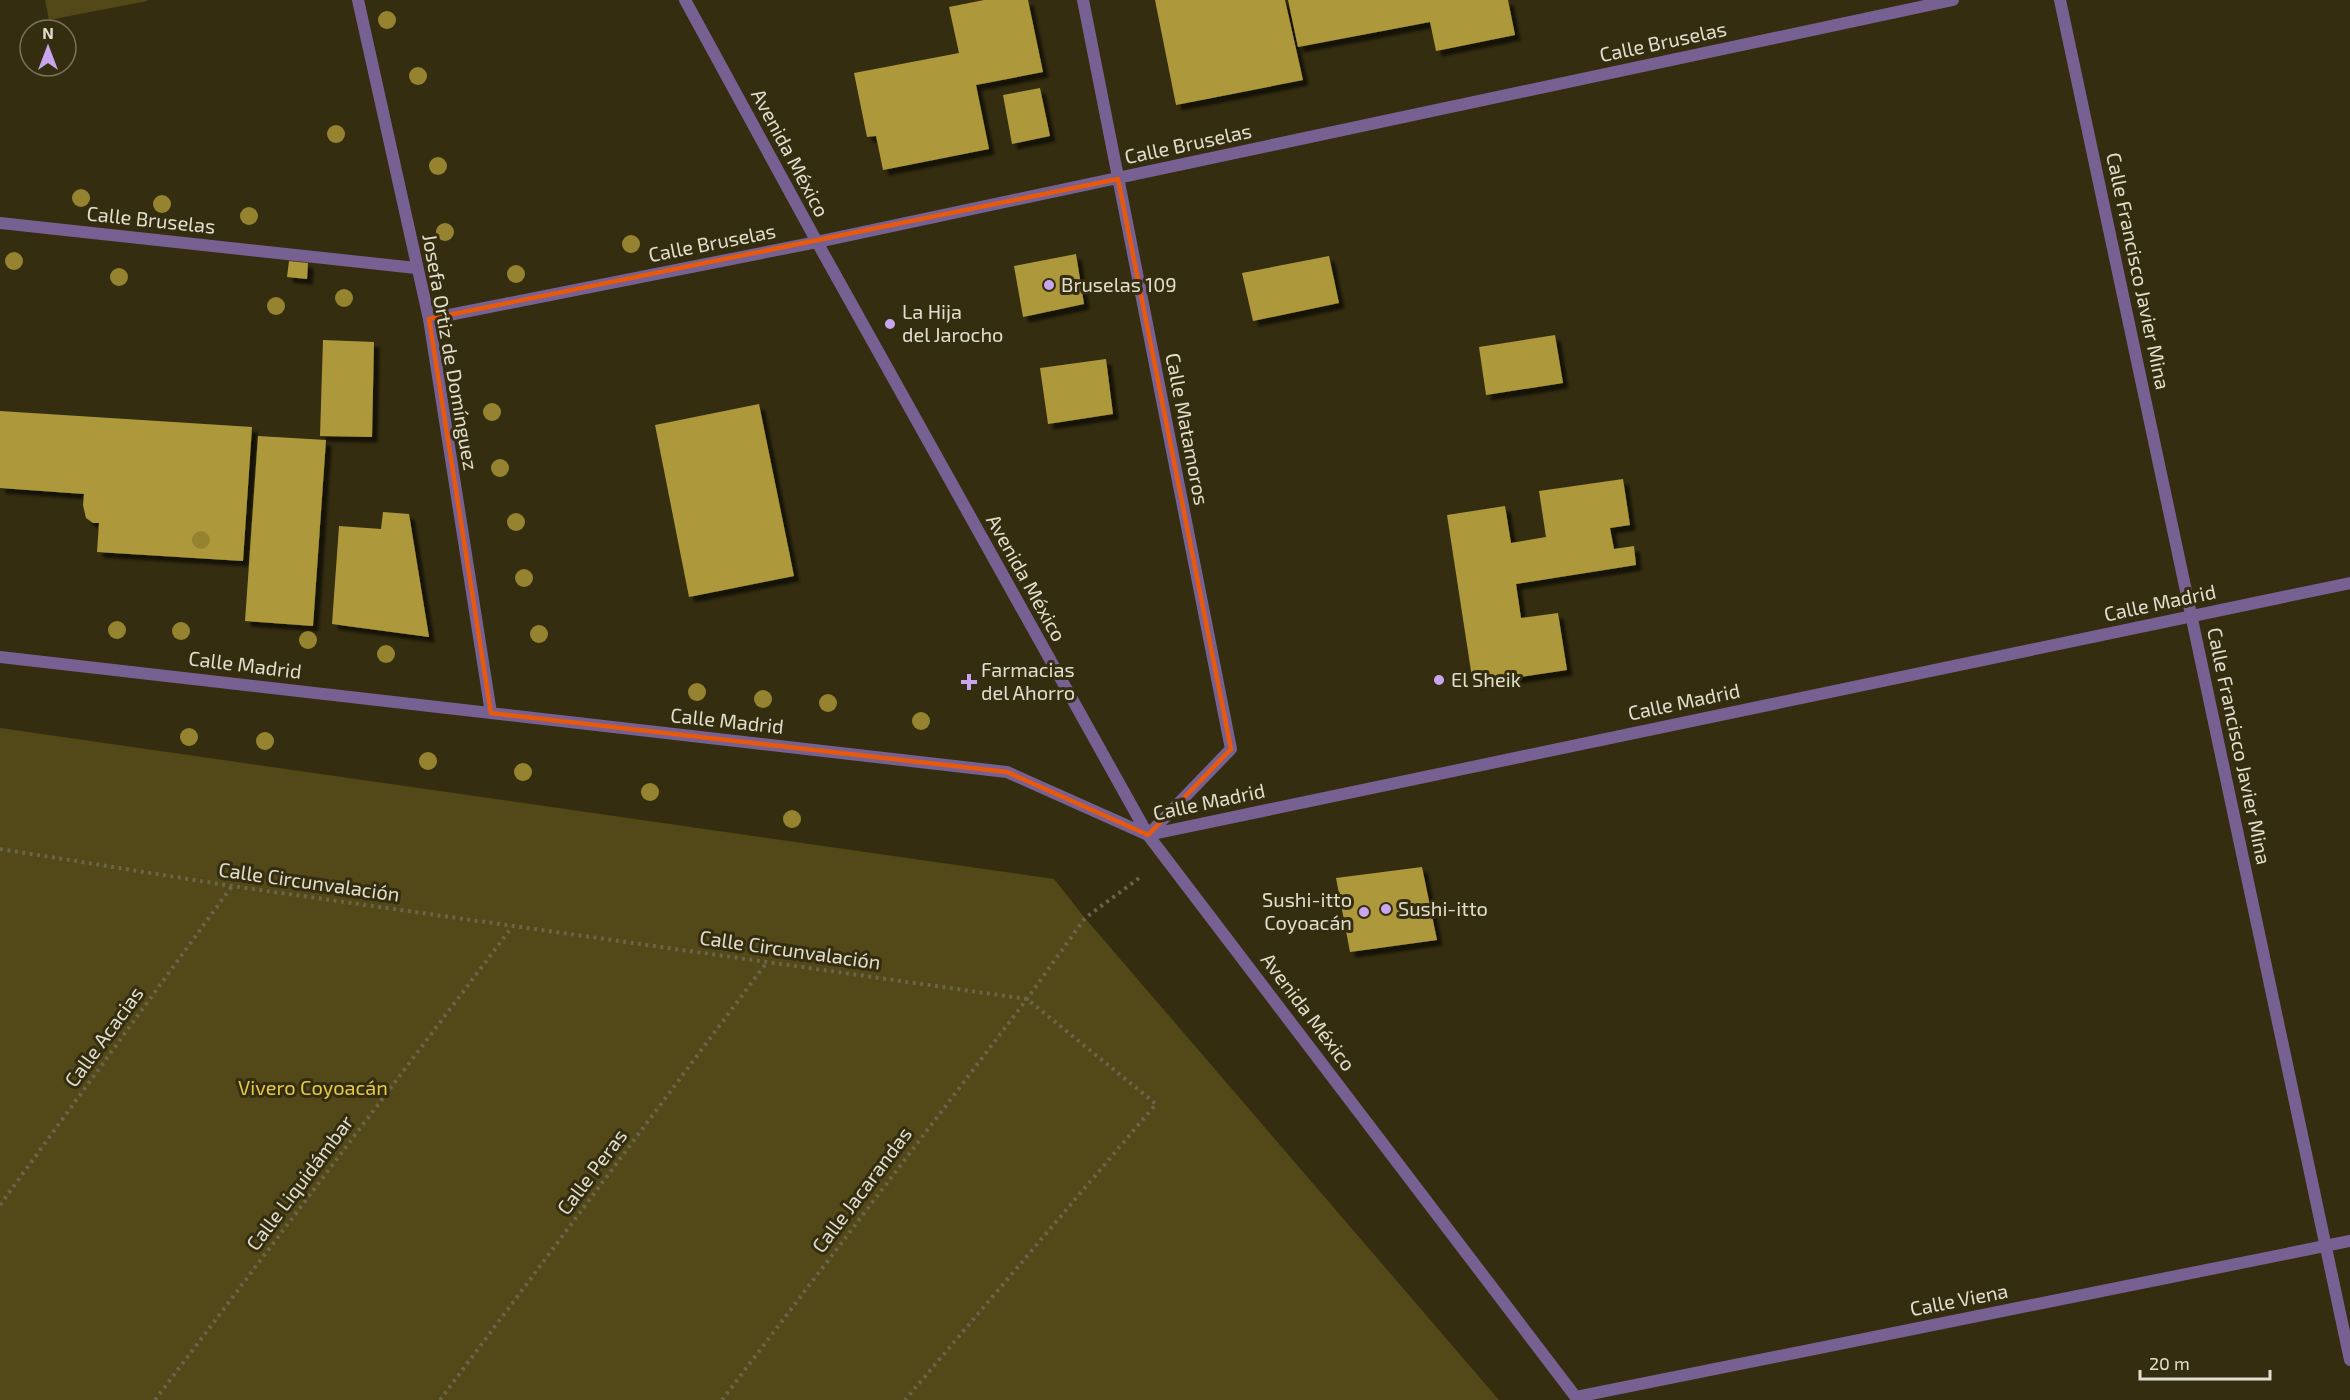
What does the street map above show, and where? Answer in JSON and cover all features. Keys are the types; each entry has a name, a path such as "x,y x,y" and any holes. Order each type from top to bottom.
{"street":[{"name":"Josefa Ortiz de Domínguez","path":"358,0 429,319 491,714"},
{"name":"Avenida México","path":"686,0 816,242 1148,835 1577,1399"},
{"name":"Calle Matamoros","path":"1083,0 1230,749 1148,835"},
{"name":"Calle Bruselas","path":"429,319 1118,179 1953,0"},
{"name":"Calle Francisco Javier Mina","path":"2060,0 2350,1360"},
{"name":"Calle Bruselas","path":"0,223 416,268"},
{"name":"Calle Madrid","path":"0,657 1007,772 1148,835 2350,583"},
{"name":"Calle Viena","path":"1577,1399 2350,1240"}],"path":[{"name":"Calle Circunvalación","path":"0,849 232,886 1027,999"},
{"name":"Calle Jacarandas","path":"722,1400 1027,999 1085,918 1166,859"},
{"name":"Calle Acacias","path":"0,1205 232,886"},
{"name":"Calle Liquidámbar","path":"155,1400 513,926"},
{"name":"Calle Peras","path":"440,1400 768,961"},
{"path":"905,1400 1156,1104 1027,999"}],"highlighted area":[{"path":"1118,179 1231,749 1148,835 1007,772 491,713 429,319"}],"green space":[{"path":"45,0 147,0 59,18 49,18"},
{"name":"Vivero Coyoacán","path":"0,728 1054,879 1499,1400 0,1400"}],"building":[{"path":"984,0 1028,0 1043,72 976,85 989,149 883,170 876,136 867,137 854,73 959,53 949,7"},
{"path":"1155,0 1285,0 1303,80 1176,105"},
{"path":"1288,0 1508,0 1515,35 1436,51 1430,22 1298,47"},
{"path":"1040,88 1050,136 1012,144 1003,95"},
{"name":"Bruselas 109","path":"1076,254 1084,304 1023,317 1014,266"},
{"path":"1329,256 1339,303 1253,321 1242,273"},
{"path":"289,261 308,263 307,279 287,277"},
{"path":"1555,335 1563,383 1486,395 1479,347"},
{"path":"323,340 374,342 372,437 320,436"},
{"path":"1106,359 1113,414 1048,424 1040,368"},
{"path":"759,404 794,576 689,597 655,425"},
{"path":"0,411 252,427 243,561 97,552 99,523 93,523 86,518 83,505 84,494 0,488"},
{"path":"258,436 326,440 313,626 245,621"},
{"path":"1623,479 1630,525 1610,528 1614,549 1634,546 1636,565 1516,584 1521,618 1558,613 1567,670 1473,684 1447,515 1505,506 1511,543 1546,537 1539,491"},
{"path":"383,512 409,514 429,637 332,624 339,526 381,529"},
{"name":"Sushi-itto","path":"1422,867 1437,940 1350,952 1336,878"}],"place":[{"name":"Bruselas 109","path":"1049,285"},
{"name":"La Hija del Jarocho","path":"890,324"},
{"name":"El Sheik","path":"1439,680"},
{"name":"Farmacias del Ahorro","path":"969,682"},
{"name":"Sushi-itto","path":"1386,909"},
{"name":"Sushi-itto Coyoacán","path":"1364,912"}]}
